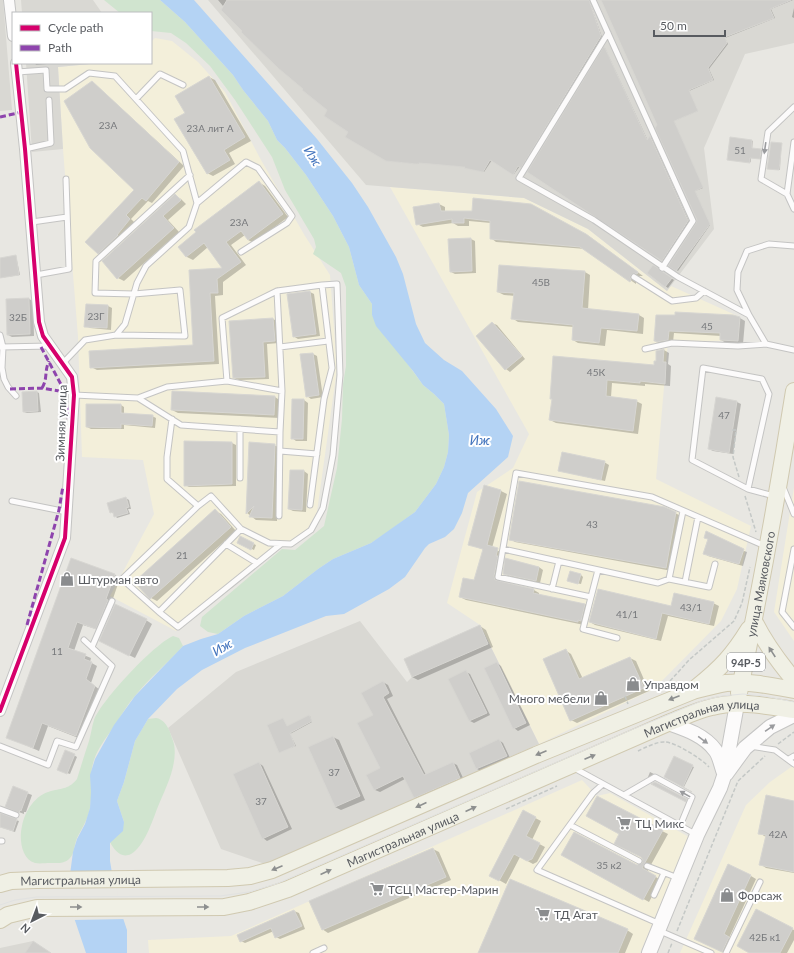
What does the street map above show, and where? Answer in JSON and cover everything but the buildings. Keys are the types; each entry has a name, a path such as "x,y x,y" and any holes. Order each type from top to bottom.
{"main road":[{"name":"улица Маяковского","path":"649,953 658,927 724,776 754,621 762,545 777,497 792,415 794,391"},
{"path":"754,621 764,641 777,660 794,680"},
{"path":"692,691 718,670 735,651 754,621"},
{"name":"Магистральная улица","path":"4,881 228,878 250,876 272,870 536,755 692,691 714,685 741,683 760,684 794,690"},
{"name":"Магистральная улица","path":"0,920 8,915 37,908 224,906 249,902 288,889 668,723 710,707 737,704 794,710"},
{"path":"724,776 745,748 770,727 794,715"},
{"path":"668,723 692,732 705,740 715,750 720,760 724,776"}],"street":[{"path":"9,0 12,27"},
{"name":"Зимняя улица","path":"1,705 65,538 74,394 72,377 43,336 39,322 26,149 16,68"}],"lane":[{"path":"594,0 693,221 662,268"},
{"path":"608,34 519,178 594,220 662,268 749,315"},
{"path":"16,68 46,70 47,89 65,89 89,73 115,76 183,151 197,203"},
{"path":"136,98 160,74 183,85"},
{"path":"26,149 51,143 49,100"},
{"path":"787,194 761,179 768,132 794,107"},
{"path":"794,142 787,194 794,210"},
{"path":"116,335 125,324 137,283 146,266 189,226 197,203 246,162 258,168 292,216 287,223 242,252"},
{"path":"63,363 85,340 116,335 185,336 180,290 134,294 95,293 96,261 190,175"},
{"path":"36,275 69,270 66,179"},
{"path":"32,222 67,217"},
{"path":"766,344 749,315 737,290 738,272 747,251 769,244 794,246"},
{"path":"634,277 672,301 696,298 704,291"},
{"path":"227,382 222,318 278,291 337,284 340,375 333,455 323,508 311,530 292,544 269,543 241,529 211,496 198,506 122,579 178,627 281,544"},
{"path":"310,505 324,399 332,368 322,285"},
{"path":"278,291 282,391 279,516"},
{"path":"0,335 4,380 16,396"},
{"path":"280,347 328,341"},
{"path":"645,349 672,343 738,346 766,344 794,350"},
{"path":"2,347 50,346"},
{"path":"748,489 769,394 762,379 703,368 692,460 748,489 777,497"},
{"path":"74,394 138,398 167,387 227,382 282,391"},
{"path":"138,398 182,425 280,432"},
{"path":"172,419 167,458 167,480 198,506"},
{"path":"240,429 240,478"},
{"path":"280,451 317,454"},
{"path":"591,597 498,577 516,473 652,497 762,545"},
{"path":"780,479 794,514"},
{"path":"12,501 67,512"},
{"path":"669,579 683,511"},
{"path":"685,582 698,517"},
{"path":"160,612 241,529"},
{"path":"226,544 257,563"},
{"path":"503,549 655,582 669,579 709,587 715,564"},
{"path":"794,549 782,612 794,627"},
{"path":"552,589 559,561"},
{"path":"598,570 583,629 617,638"},
{"path":"92,647 112,601"},
{"path":"0,746 48,765 56,741 76,747 112,666 84,640"},
{"path":"749,745 775,750 794,764"},
{"path":"789,760 794,756"},
{"path":"569,766 697,835"},
{"path":"624,795 654,777 692,797 680,826"},
{"path":"603,784 593,793 537,870 658,927 674,937 711,953"},
{"path":"0,809 16,815"},
{"path":"570,825 639,861"},
{"path":"647,866 679,878"},
{"path":"654,896 664,872"},
{"path":"726,953 760,882"},
{"path":"313,953 324,948"}],"path":[{"path":"732,430 736,430 733,457 740,479"},
{"path":"745,494 756,532 762,545"},
{"path":"661,691 690,660 734,621 742,603 751,563"},
{"path":"624,696 629,706"},
{"path":"668,953 738,781 772,749 794,732"}],"shaded area":[{"path":"0,0 3,0 12,110 0,111"},
{"path":"21,0 93,0 101,12 22,12"},
{"path":"208,0 794,0 794,43 745,54 704,148 714,229 667,291 588,229 524,198 366,185"},
{"path":"155,38 172,41 198,62 225,92 261,160 305,236 330,275 337,369 317,512 307,530 278,548 176,631 110,596 154,514 143,460 82,457 78,337 58,67 90,64 152,64 152,41"},
{"path":"26,64 90,64 58,67 63,149 32,152"},
{"path":"390,187 524,198 588,229 667,291 671,286 740,317 738,341 668,341 656,479 751,526 737,589 721,621 654,689 539,744 480,625 447,603 477,492 513,468 529,434"},
{"path":"794,487 794,641 774,612"},
{"path":"360,621 407,682 412,677 404,659 480,625 539,744 268,865 221,849 168,728 236,672"},
{"path":"794,765 794,953 680,953 746,805 770,782"},
{"path":"582,780 597,796 610,793 689,837 640,953 149,953 148,940 231,936"},
{"path":"33,941 51,953 0,953 0,948"}],"green space":[{"path":"104,0 160,0 185,22 233,75 268,121 277,140 306,175 333,216 349,247 359,285 372,304 372,315 423,385 444,404 449,435 448,452 444,467 436,484 415,512 371,543 333,559 283,596 244,616 218,634 208,632 200,626 202,617 282,549 295,550 324,526 337,468 342,419 343,384 346,366 346,287 341,273 313,254 316,247 314,239 285,190 272,157 235,100 210,66 186,43 171,33 152,31 152,12 119,12"},
{"path":"173,636 179,638 183,646 146,683 132,700 102,743 96,756 91,773 91,802 89,812 77,838 72,856 68,860 61,863 35,863 30,861 24,853 21,842 23,820 28,809 40,796 51,791 62,789 77,779 94,720 99,711 117,687 141,661 164,641"},
{"path":"156,718 163,721 166,725 174,742 175,752 172,769 167,785 144,840 136,851 131,854 121,855 116,851 110,842 124,822 117,801 124,782 135,741 148,719"}],"water":[{"name":"Иж","path":"160,0 194,0 317,139 352,183 368,207 396,257 403,274 416,324 425,343 444,360 462,371 496,409 513,436 508,457 468,493 462,513 454,529 445,537 429,544 405,577 389,589 344,614 326,616 245,648 202,670 177,689 148,719 135,741 124,782 117,801 124,822 123,831 110,843 110,861 116,897 127,930 127,953 86,953 67,897 73,852 90,808 90,775 95,759 114,725 135,696 183,646 218,634 244,616 283,596 333,559 371,543 415,512 436,484 444,467 448,452 449,435 444,404 423,385 376,326 372,315 372,304 359,285 349,247 333,216 306,175 277,140 268,121 233,75 185,22"}],"pier":[{"path":"114,872 118,897 126,919 73,920 65,897 69,873"}],"tram line":[{"path":"0,905 15,900 37,897 220,896 249,892 276,884 631,730 704,700 722,696 743,694 764,696 794,702"}],"marked path":[{"path":"0,117 22,112"},
{"path":"41,347 65,392 68,418"},
{"path":"42,388 49,361"},
{"path":"10,389 42,388 65,392"},
{"path":"27,625 59,510 63,486"}],"cycle path":[{"path":"0,711 65,538 74,395 72,377 43,336 39,322 25,149 16,64"}],"place":[{"name":"Штурман авто","path":"67,579"},
{"name":"Управдом","path":"633,684"},
{"name":"Много мебели","path":"601,698"},
{"name":"ТЦ Микс","path":"624,823"},
{"name":"ТСЦ Мастер-Марин","path":"377,889"},
{"name":"Форсаж","path":"727,895"},
{"name":"ТД Агат","path":"543,914"}]}
